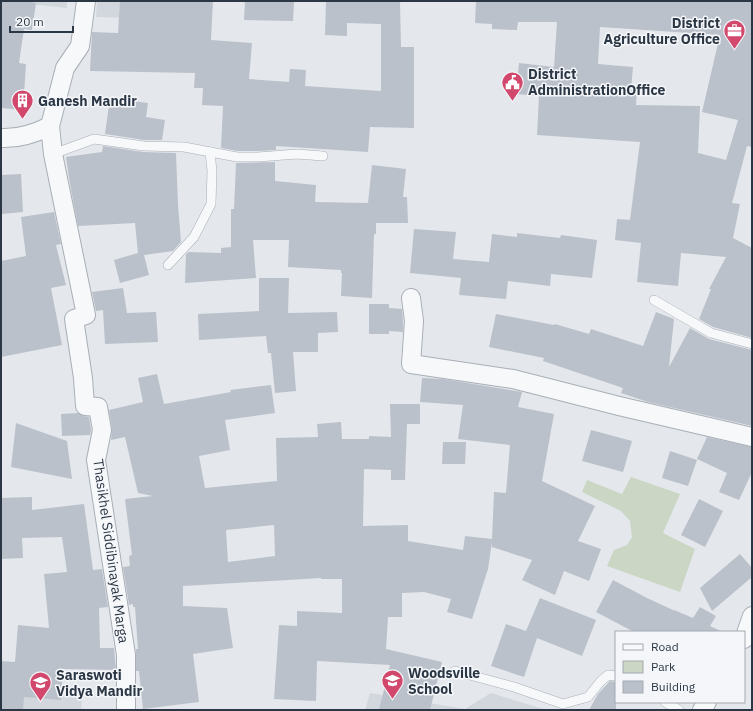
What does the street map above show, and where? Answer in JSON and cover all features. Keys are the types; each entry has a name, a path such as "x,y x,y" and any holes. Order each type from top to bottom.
{"street":[{"name":"Thasikhel Siddibinayak Marga","path":"86,1 80,46 66,68 50,126 53,154 86,315 74,319 83,378 85,406 98,407 102,430 96,460 126,655 126,710"},
{"path":"1,138 34,134 50,126"},
{"path":"411,298 414,322 411,364 513,379 619,406 752,437"},
{"path":"745,636 752,616"}],"lane":[{"path":"53,154 94,139 144,146 184,147 237,157 297,154 323,156"},
{"path":"168,265 194,236 211,204 212,171 210,152"},
{"path":"654,300 711,333 752,344"},
{"path":"455,671 514,687 563,704 588,697 600,682 608,675 615,676"},
{"path":"667,703 679,710"}],"shaded area":[{"path":"1,1 67,1 67,8"},
{"path":"97,1 172,1 172,19 96,17"},
{"name":"Saraswoti Vidya Mandir","path":"1,689 82,697 81,710 1,710"},
{"name":"Woodsville School","path":"370,693 465,709 491,693 547,710 365,710"}],"green space":[{"path":"631,477 680,494 663,533 695,549 680,592 607,566 614,550 627,545 632,537 630,521 621,511 582,492 587,480 622,494"}],"building":[{"path":"1,1 24,1 36,3 32,30 24,29 19,63 26,64 23,110 1,108"},
{"path":"120,1 213,1 211,40 252,43 249,79 289,82 290,69 306,70 305,86 381,91 381,24 347,23 347,36 325,35 326,1 400,1 401,47 414,47 414,128 370,127 368,152 276,146 276,150 258,151 238,151 221,148 223,106 202,105 203,88 194,88 195,73 90,71 92,32 118,33"},
{"path":"245,1 294,1 293,21 244,20"},
{"path":"476,1 752,1 752,147 747,146 732,203 740,204 733,238 752,248 752,338 713,327 699,319 711,289 709,289 726,257 681,253 678,286 637,282 641,243 615,240 617,219 630,220 640,142 537,135 539,96 516,94 519,63 554,67 557,22 518,22 517,30 492,29 492,24 475,23","holes":["600,27 720,35 702,112 738,120 726,160 698,153 700,106 636,105 637,90 631,90 633,67 598,64"]},
{"path":"110,98 148,103 146,117 165,120 162,140 144,140 105,134"},
{"path":"103,146 143,152 176,153 181,242 173,251 144,255 149,275 120,283 114,260 138,253 135,223 78,226 66,157 102,152"},
{"path":"275,162 275,181 316,185 315,202 368,203 372,165 406,169 403,197 407,197 408,223 376,223 376,234 374,234 372,298 341,296 341,270 288,267 289,240 253,240 256,278 185,283 186,254 189,252 221,253 221,248 231,247 231,209 234,209 236,163"},
{"path":"21,174 23,212 1,214 1,175"},
{"path":"54,212 61,244 56,245 66,285 51,288 62,345 1,357 1,261 26,256 21,217"},
{"path":"414,229 456,232 453,259 489,262 492,234 517,237 517,233 560,238 561,235 597,240 592,278 551,274 550,286 508,281 506,299 459,295 461,278 410,273"},
{"path":"259,278 289,278 288,313 337,312 338,332 318,333 318,352 293,352 296,391 275,393 271,353 268,353 266,336 199,340 198,314 259,311"},
{"path":"123,288 127,313 156,312 158,342 105,344 103,310 96,311 92,292"},
{"path":"369,304 389,304 389,308 402,309 403,332 389,331 389,334 369,334"},
{"path":"656,312 674,319 669,367 690,328 709,339 752,350 752,426 648,402 621,393 623,388 543,361 544,358 489,347 496,314 555,324 589,334 591,329 643,346"},
{"path":"157,374 164,404 231,392 230,390 271,385 275,413 225,420 230,450 199,456 205,488 277,481 276,438 318,437 317,424 341,422 342,439 369,439 369,436 391,437 390,404 420,404 420,424 407,424 405,480 391,480 391,470 364,469 363,526 408,525 408,541 463,550 465,536 492,539 494,492 506,493 510,445 458,439 463,405 420,402 422,378 443,379 522,392 518,407 554,414 542,481 595,506 578,541 601,549 589,581 564,571 555,595 522,580 532,560 492,547 492,542 488,569 472,619 447,612 451,599 424,592 402,593 402,617 388,617 386,649 442,662 430,710 379,710 390,665 317,661 316,701 274,699 279,625 297,626 297,611 342,613 342,579 321,578 183,586 183,606 227,608 233,648 193,654 199,702 143,709 139,671 136,671 136,649 138,649 135,607 133,607 133,604 129,605 123,567 130,566 129,556 132,555 125,499 153,496 138,493 125,437 111,440 112,428 109,410 143,402 138,378","holes":["274,525 275,556 228,562 226,530"]},
{"path":"78,413 89,417 91,430 90,435 62,436 61,414"},
{"path":"16,423 67,441 72,479 11,467"},
{"path":"591,430 632,441 623,472 582,461"},
{"path":"707,437 752,447 752,472 739,500 719,492 727,473 697,459"},
{"path":"443,442 466,442 465,464 442,464"},
{"path":"670,451 697,460 688,486 662,478"},
{"path":"32,497 32,510 84,504 93,570 102,569 108,607 99,608 100,648 114,648 116,670 63,669 61,700 24,697 23,710 1,710 1,661 15,662 18,625 49,628 44,574 67,572 62,537 22,538 23,558 1,559 1,498"},
{"path":"699,499 723,511 705,547 681,535"},
{"path":"740,554 752,568 752,577 712,611 700,588"},
{"path":"613,580 673,610 672,611 674,610 693,618 700,607 716,616 710,626 721,631 632,631 596,612"},
{"path":"540,598 596,620 582,656 537,638 524,677 491,666 506,624 526,631"},
{"path":"610,681 615,682 616,710 589,710 598,694"}],"place":[{"name":"District Agriculture Office","path":"735,50"},
{"name":"District AdministrationOffice","path":"512,102"},
{"name":"Ganesh Mandir","path":"22,120"},
{"name":"Woodsville School","path":"393,700"},
{"name":"Saraswoti Vidya Mandir","path":"41,702"}]}
